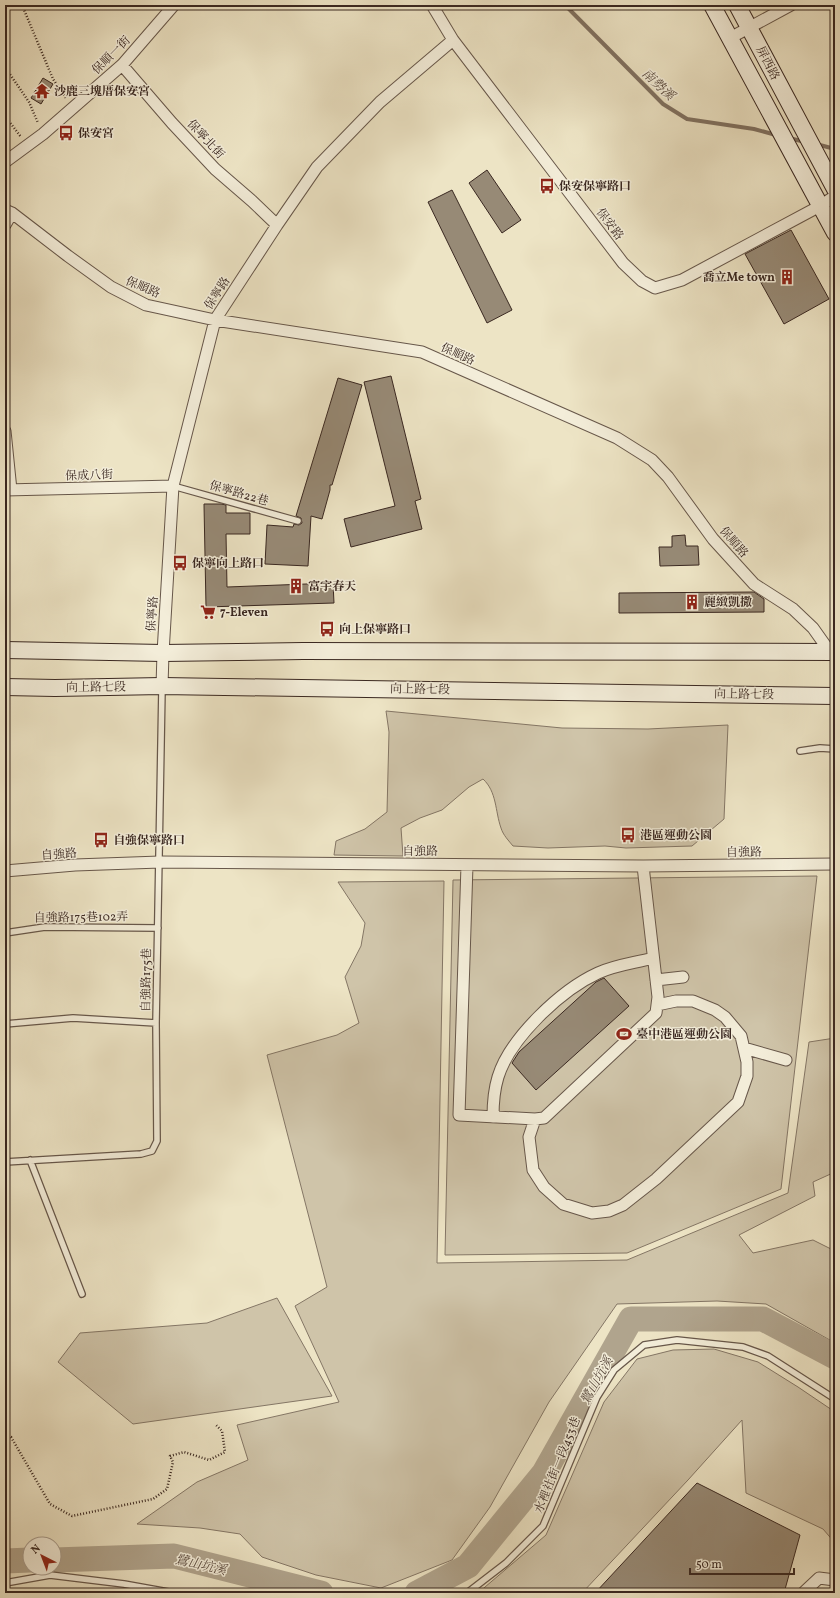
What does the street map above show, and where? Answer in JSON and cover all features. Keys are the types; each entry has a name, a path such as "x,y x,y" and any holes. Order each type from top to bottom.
{"main road":[{"name":"屏西路","path":"712,5 820,206"},
{"name":"屏西路","path":"737,5 835,189"},
{"path":"820,206 835,233"},
{"path":"5,650 163,653 303,651 833,652"},
{"name":"向上路七段","path":"5,687 55,688 162,686 835,696"}],"street":[{"name":"保順一街","path":"5,162 43,134 122,65 174,5"},
{"name":"保安路","path":"432,5 453,40 623,263 642,281 656,288 682,280 820,206 835,196"},
{"path":"730,38 791,5"},
{"name":"保寧路","path":"162,686 174,486 215,320 277,225 323,162 380,102 453,40"},
{"name":"保寧北街","path":"122,65 172,123 215,169 252,200 277,225"},
{"path":"5,225 9,212"},
{"name":"保順路","path":"9,212 111,287 146,305 215,320 422,352 617,438 652,460 668,477 713,539 754,584 793,609 813,628 833,652"},
{"path":"5,431 8,490"},
{"name":"保成八街","path":"8,490 174,486"},
{"name":"自強路","path":"5,871 75,865 160,862 643,866 835,864"},
{"path":"467,864 459,1115 535,1119 544,1118 656,1013 658,997 643,866"},
{"path":"493,1117 493,1102 498,1078 506,1058 518,1040 539,1017 576,986 597,973 618,966 654,958"},
{"path":"656,980 683,977"},
{"path":"535,1119 529,1137 533,1170 544,1187 563,1204 592,1213 609,1211 623,1205 644,1190 738,1102 747,1076 747,1062 741,1036 726,1017 693,1000 676,1001 657,1005"},
{"path":"744,1048 786,1060"},
{"path":"803,1593 819,1578 835,1580"}],"lane":[{"name":"保寧路22巷","path":"174,486 298,521"},
{"name":"自強路175巷","path":"5,1162 141,1154 152,1151 157,1141 156,1023 162,686"},
{"path":"800,751 820,748 835,749"},
{"name":"自強路175巷102弄","path":"5,933 45,927 158,928"},
{"path":"5,1024 74,1018 156,1023"},
{"path":"30,1160 82,1294"},
{"name":"水裡社街一段453巷","path":"467,1593 506,1563 543,1526 597,1397 614,1370 644,1345 677,1340 743,1347 768,1356 835,1399"},
{"path":"5,1583 50,1575 124,1584 174,1593"}],"path":[{"path":"22,5 53,79 73,108"},
{"path":"5,67 29,102 43,134"},
{"path":"5,116 27,145"},
{"path":"5,1436 11,1437 50,1504 72,1516 153,1499 167,1489 173,1462 170,1456 184,1452 209,1460 225,1452 222,1431 216,1425"}],"shaded area":[{"path":"386,711 562,728 648,729 728,725 724,819 692,846 626,848 605,846 548,848 513,846 502,831 491,790 483,779 469,787 442,810 420,818 401,828 403,856 334,855 336,841 365,829 387,812 389,732"},
{"name":"臺中港區運動公園","path":"817,876 781,1189 627,1253 445,1255 453,880"},
{"path":"444,881 437,1263 627,1260 788,1193 809,1042 835,1038 835,1172 813,1182 815,1196 739,1235 753,1253 813,1240 835,1251 835,1343 766,1304 717,1301 617,1304 549,1402 490,1507 452,1560 381,1588 316,1575 262,1557 240,1534 200,1528 137,1524 197,1482 248,1460 237,1425 339,1402 295,1306 327,1287 267,1055 337,1035 359,1023 345,977 361,946 365,923 338,882"},
{"path":"277,1298 332,1396 133,1424 58,1362 80,1333 207,1323"},
{"path":"714,1349 758,1362 835,1412 835,1543 823,1529 746,1493 742,1420 582,1593 478,1593 546,1535 604,1402 637,1359 673,1350"}],"building":[{"name":"沙鹿三塊厝保安宮","path":"43,78 53,84 41,104 31,98"},
{"path":"487,170 521,220 502,233 469,183"},
{"path":"452,190 512,310 487,323 428,202"},
{"name":"喬立Me town","path":"791,230 829,299 784,324 745,254"},
{"path":"391,376 421,499 415,501 422,529 351,547 344,519 395,506 364,382"},
{"path":"338,378 362,385 332,485 330,485 322,519 311,516 308,566 265,564 267,525 293,527 294,524 299,525 302,523 301,518 296,516"},
{"path":"204,504 226,505 226,513 250,513 250,534 226,534 227,587 333,583 334,603 206,607"},
{"name":"麗緻凱撒","path":"685,535 686,546 698,546 699,565 660,566 659,547 672,547 672,536"},
{"name":"麗緻凱撒","path":"754,592 764,599 764,612 619,613 619,593"},
{"path":"604,978 629,1006 536,1090 512,1063 519,1052 596,982"},
{"path":"697,1483 800,1535 784,1593 595,1593"}],"waterway":[{"name":"南勢溪","path":"565,5 663,104 687,119 754,129 776,135"},
{"name":"南勢溪","path":"789,138 805,142"},
{"name":"南勢溪","path":"816,144 835,149"},
{"name":"鷺山坑溪","path":"417,1593 468,1566 544,1473 631,1319 763,1319 835,1357"},
{"name":"鷺山坑溪","path":"62,1560 174,1556 321,1593"},
{"name":"鷺山坑溪","path":"5,1561 22,1560"}],"place":[{"name":"沙鹿三塊厝保安宮","path":"42,91"},
{"name":"保安宮","path":"66,133"},
{"name":"保安保寧路口","path":"547,186"},
{"name":"喬立Me town","path":"787,277"},
{"name":"保寧向上路口","path":"180,563"},
{"name":"富宇春天","path":"296,586"},
{"name":"麗緻凱撒","path":"692,602"},
{"name":"7-Eleven","path":"208,612"},
{"name":"向上保寧路口","path":"327,629"},
{"name":"港區運動公園","path":"628,835"},
{"name":"自強保寧路口","path":"101,840"},
{"name":"臺中港區運動公園","path":"624,1034"}]}
